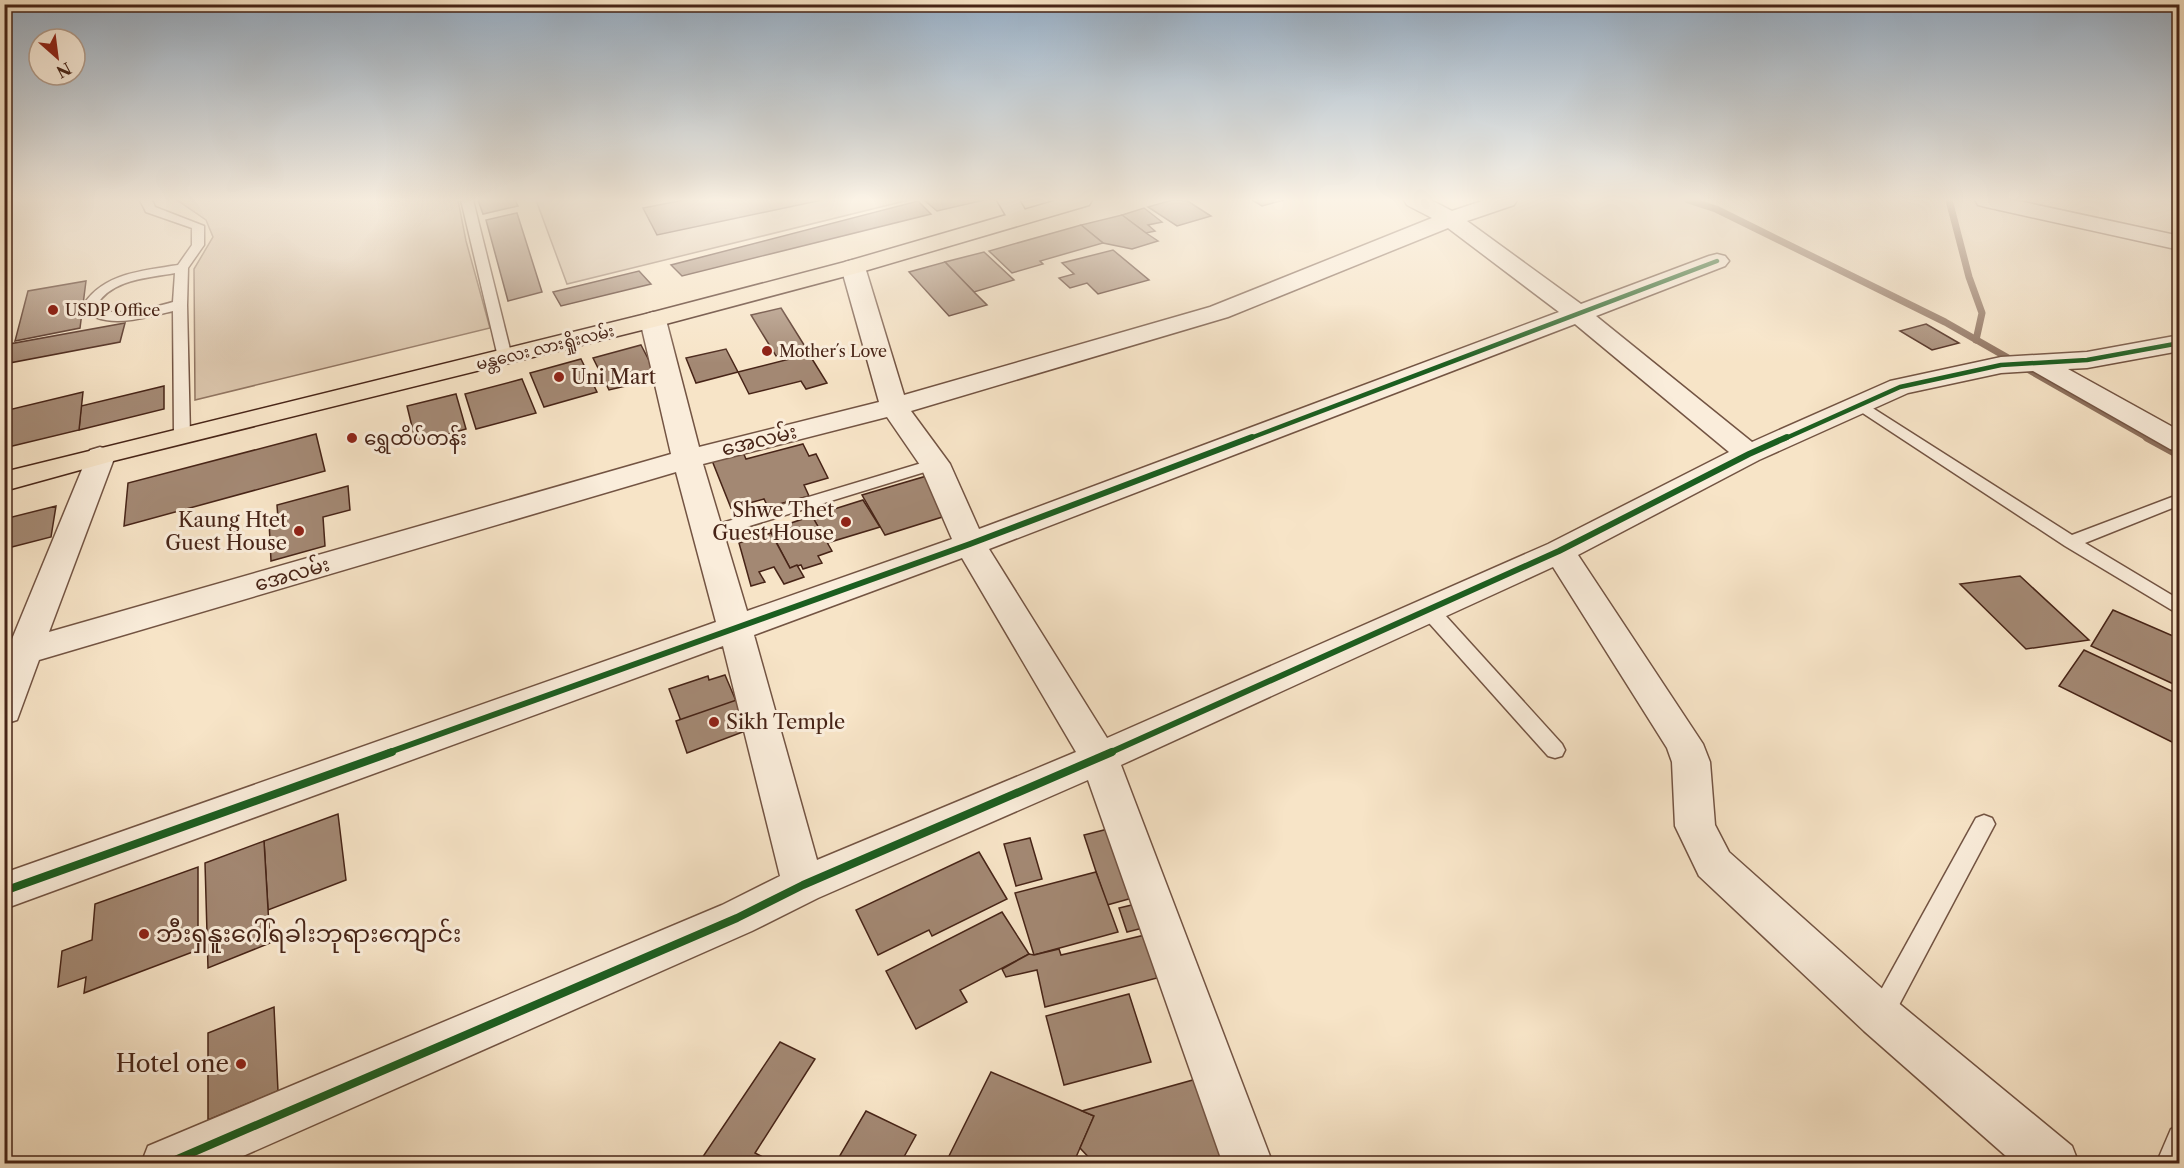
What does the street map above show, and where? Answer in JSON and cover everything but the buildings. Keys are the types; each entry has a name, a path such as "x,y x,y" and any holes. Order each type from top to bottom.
{"highway":[{"name":"မန္တလေး လားရှိုးလမ်း","path":"4,482 100,456 653,320 853,267 887,255"}],"street":[{"name":"အေလမ်း","path":"14,655 687,459 894,407 1219,312 1362,255"},
{"path":"1498,255 1577,313 1749,454"},
{"path":"4,891 970,544 1718,261"},
{"path":"853,267 894,407 935,464 970,544 1099,758 1248,1164"},
{"path":"653,320 687,459 735,627 803,885"},
{"path":"166,1164 1099,758 1559,551 1749,454 1900,387 2025,365 2087,360 2180,343"},
{"path":"2025,365 2180,443"},
{"path":"4,710 14,655 100,456"},
{"path":"1559,551 1684,744 1691,762 1695,826 1714,864 1880,1016 2054,1164"}],"lane":[{"path":"182,436 180,305 182,268 191,255"},
{"path":"480,255 504,357"},
{"path":"180,305 121,317 101,315 92,312 90,307 93,297 109,284 182,268"},
{"path":"1860,405 2071,542 2180,609"},
{"path":"708,533 935,464"},
{"path":"2071,542 2180,499"},
{"path":"1428,609 1556,750"},
{"path":"1880,1016 1984,825"},
{"path":"2169,1164 2180,1138"}],"shaded area":[{"path":"203,255 470,255 490,328 195,400 194,269"},
{"path":"556,255 687,255 567,284"}],"waterway":[{"path":"1808,255 1976,340"},
{"path":"1963,255 1982,313 1976,340"},
{"path":"1976,340 2150,439"},
{"path":"2147,437 2180,455"}],"cycle path":[{"path":"4,891 970,544 1717,261"},
{"path":"166,1164 737,918 803,885 1054,778 1559,551 1749,454 1900,387 2001,365 2087,360 2180,343"}],"place":[{"name":"USDP Office","path":"53,310"},
{"name":"Mother´s Love","path":"767,351"},
{"name":"Uni Mart","path":"559,377"},
{"name":"ရွှေထိပ်တန်း","path":"352,438"},
{"name":"Shwe Thet Guest House","path":"846,522"},
{"name":"Kaung Htet Guest House","path":"299,531"},
{"name":"Sikh Temple","path":"714,722"},
{"name":"ဘီးရှနူးဂေါ်ရခါးဘုရားကျောင်း","path":"144,934"},
{"name":"Hotel one","path":"241,1064"}]}
